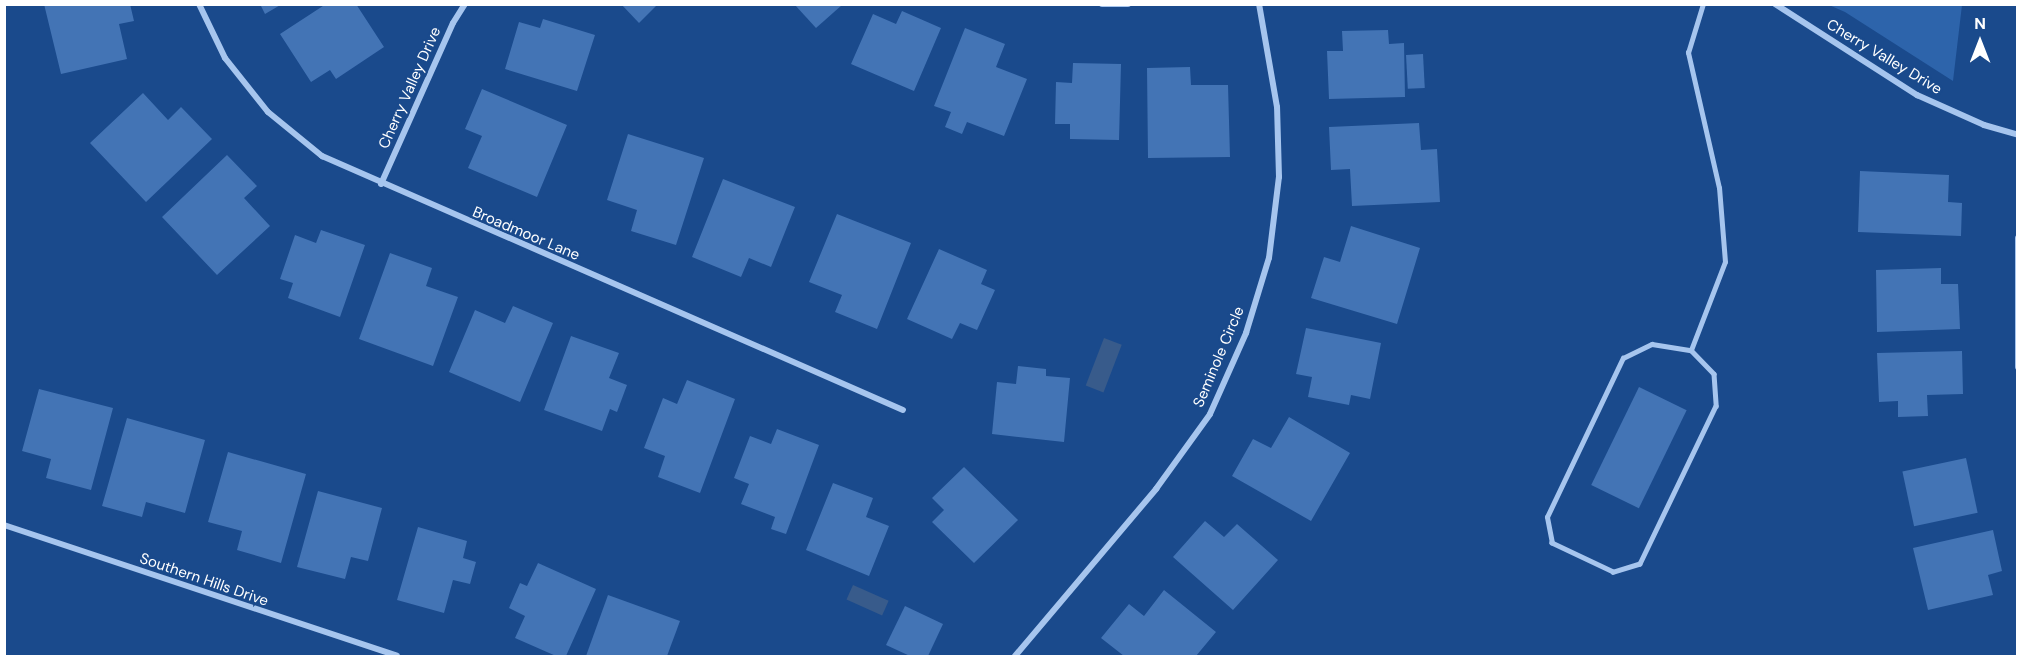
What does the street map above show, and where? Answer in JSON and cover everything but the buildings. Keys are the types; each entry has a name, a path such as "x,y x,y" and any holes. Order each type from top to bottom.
{"street":[{"name":"Broadmoor Lane","path":"199,4 225,58 268,112 322,156 381,184 903,410"},
{"name":"Cherry Valley Drive","path":"381,184 453,23 465,4"},
{"path":"1102,4 1128,4"},
{"name":"Seminole Circle","path":"1015,657 1156,489 1210,414 1246,333 1269,258 1279,177 1277,107 1259,4"},
{"name":"Cherry Valley Drive","path":"1775,4 1917,95 1984,125 2018,135"},
{"path":"2018,238 2018,367"},
{"name":"Southern Hills Drive","path":"4,525 396,657"}],"lane":[{"path":"1691,350 1725,262 1719,188 1688,53 1703,4"},
{"path":"1652,344 1691,350 1714,374 1716,406 1640,564 1613,572 1552,543 1546,517 1623,358 1652,344"}],"shaded area":[{"path":"1829,5 1962,5 1953,81 1845,12"},
{"path":"1104,338 1122,345 1103,392 1086,386"},
{"path":"853,585 889,601 882,615 846,600"}]}
